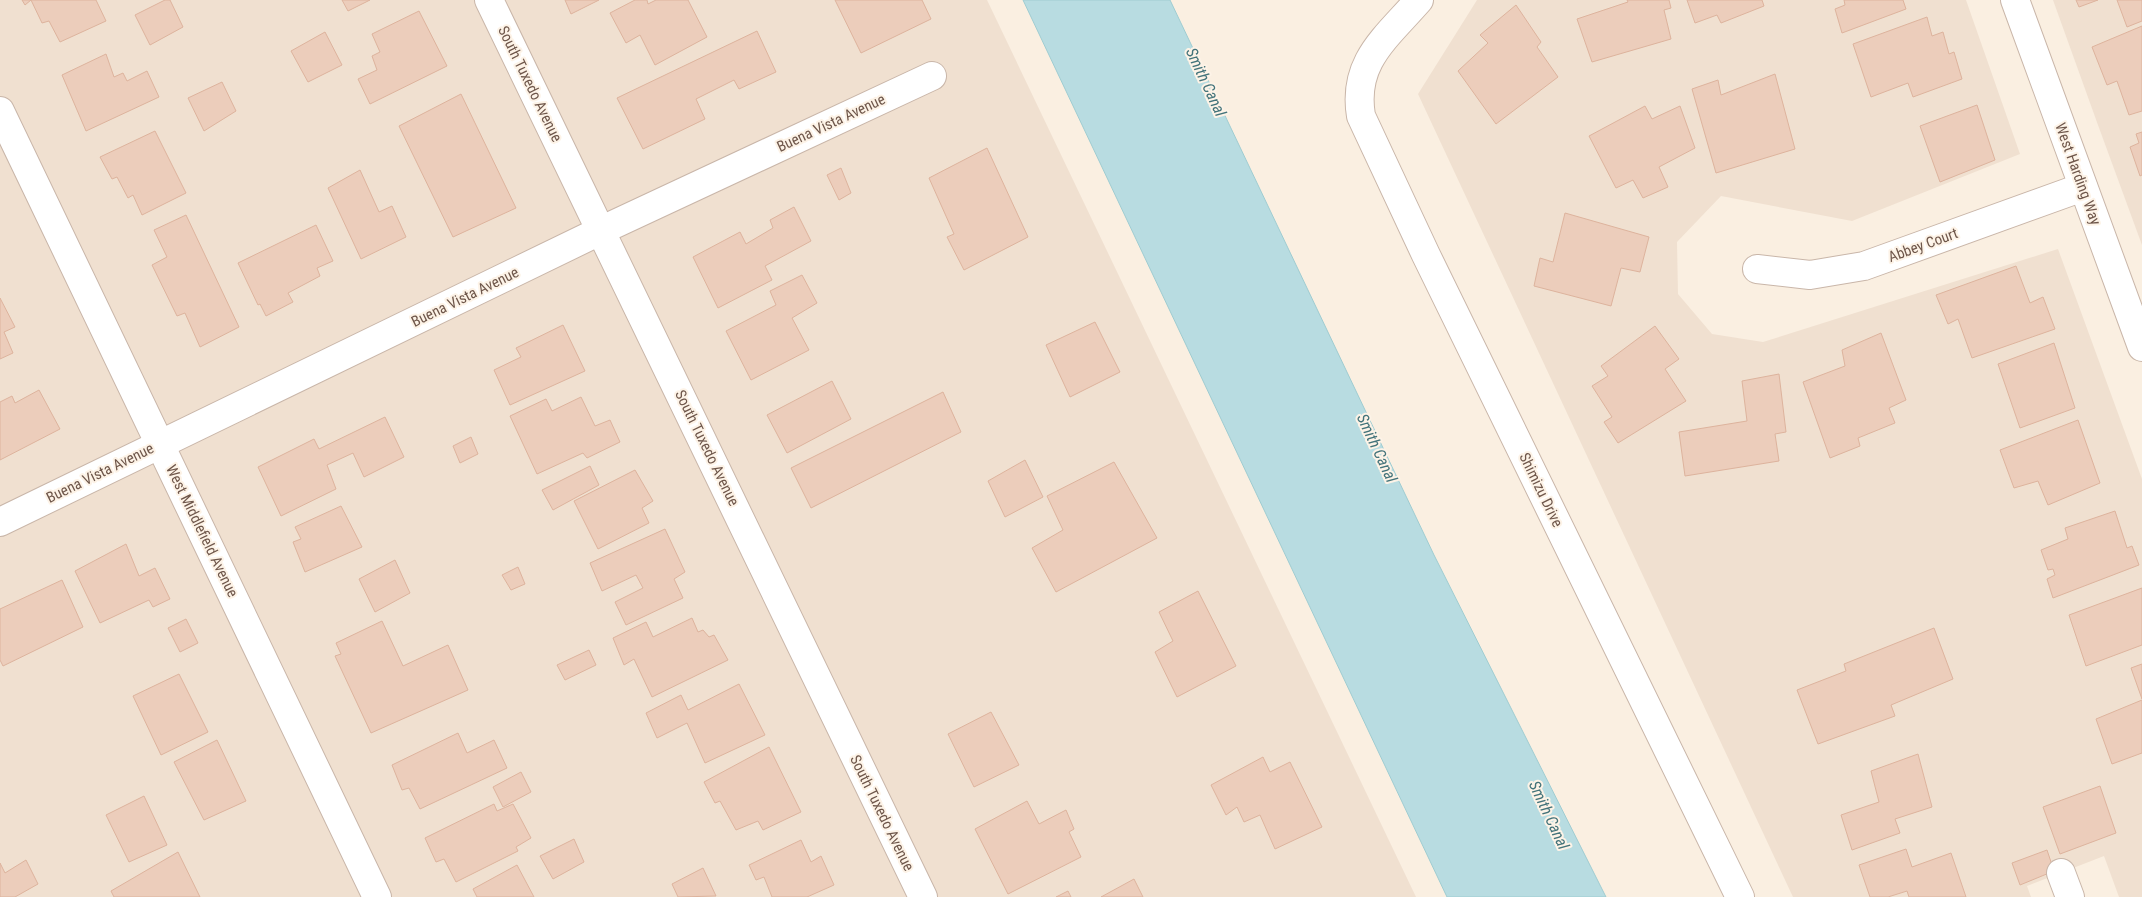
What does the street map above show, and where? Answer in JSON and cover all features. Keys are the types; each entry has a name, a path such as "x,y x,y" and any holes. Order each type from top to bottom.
{"street":[{"name":"South Tuxedo Avenue","path":"490,0 923,897"},
{"name":"Shimizu Drive","path":"1419,0 1370,57 1360,78 1358,98 1365,125 1740,897"},
{"name":"West Harding Way","path":"2015,0 2142,347"},
{"name":"Buena Vista Avenue","path":"0,522 602,230 932,76"},
{"name":"West Middlefield Avenue","path":"0,111 377,897"},
{"name":"Abbey Court","path":"1757,269 1810,275 1864,266 2084,187"}],"shaded area":[{"path":"0,0 987,0 1416,897 0,897"},
{"path":"1477,0 1966,0 2020,154 1852,221 1721,196 1677,242 1678,294 1712,334 1763,342 2058,249 2142,479 2142,897 2119,897 2104,856 2027,886 2031,897 1793,897 1418,94"},
{"path":"2053,0 2142,0 2142,245 2098,125"}],"water":[{"name":"Smith Canal","path":"1023,0 1170,0 1434,555 1606,897 1447,897"}],"building":[{"path":"22,0 31,0 25,5"},
{"path":"31,0 96,0 106,21 60,42 49,21 42,23"},
{"path":"165,0 170,0 183,27 150,45 135,15"},
{"path":"342,0 370,0 348,11"},
{"path":"565,0 599,0 571,14"},
{"path":"635,0 647,0 648,4 656,0 688,0 707,37 655,65 640,35 626,43 610,13"},
{"path":"835,0 922,0 931,19 861,53"},
{"path":"1627,0 1669,0 1671,8 1664,10 1671,39 1592,62 1577,19 1628,2"},
{"path":"1687,0 1762,0 1764,6 1721,23 1717,15 1695,23"},
{"path":"1844,0 1903,0 1906,9 1842,33 1835,9 1845,5"},
{"path":"2076,0 2098,0 2079,7"},
{"path":"2117,0 2142,0 2142,21 2127,27"},
{"path":"1516,5 1541,42 1537,47 1558,77 1496,124 1458,71 1488,43 1480,35"},
{"path":"419,11 447,66 370,104 358,79 377,70 372,56 380,52 372,34"},
{"path":"1927,17 1932,36 1943,32 1949,54 1954,52 1962,79 1913,97 1908,83 1871,97 1853,44"},
{"path":"2142,26 2142,111 2129,115 2117,81 2107,85 2092,47"},
{"path":"757,31 776,72 739,89 734,80 696,99 705,119 643,149 617,98"},
{"path":"325,32 342,65 308,82 291,51"},
{"path":"106,54 114,77 123,73 127,81 147,71 159,97 86,131 62,75"},
{"path":"1775,74 1795,149 1716,173 1692,89 1718,80 1721,95"},
{"path":"222,82 236,111 204,131 188,98"},
{"path":"461,94 516,208 453,237 399,126"},
{"path":"1977,105 1995,160 1940,182 1920,126"},
{"path":"1645,106 1652,119 1680,106 1695,148 1659,167 1668,187 1643,198 1633,180 1616,188 1589,136"},
{"path":"155,131 186,193 142,215 133,195 128,198 117,177 112,179 100,157"},
{"path":"2142,132 2142,175 2140,176 2130,147 2139,143 2136,134"},
{"path":"987,148 1028,237 964,270 947,237 954,234 929,178"},
{"path":"841,168 851,193 839,200 827,175"},
{"path":"360,170 379,212 392,206 406,237 361,259 328,188"},
{"path":"794,207 811,241 765,266 772,280 718,308 693,257 740,232 746,244 773,228 770,220"},
{"path":"1565,213 1649,237 1640,272 1621,268 1611,306 1534,286 1540,258 1553,262"},
{"path":"186,215 239,327 200,347 185,313 177,316 152,265 167,257 154,230"},
{"path":"316,225 333,261 317,268 320,276 288,293 293,302 266,316 260,304 258,305 238,263"},
{"path":"2016,266 2030,303 2043,297 2055,329 1972,358 1958,319 1948,324 1936,295"},
{"path":"802,275 817,303 792,318 809,350 751,380 726,331 776,305 770,291"},
{"path":"0,298 15,327 4,332 13,353 0,359"},
{"path":"1095,322 1120,372 1070,397 1046,345"},
{"path":"563,325 585,371 510,405 494,370 521,357 516,348"},
{"path":"1655,326 1679,359 1665,369 1686,401 1618,443 1604,422 1612,417 1592,386 1608,376 1601,366"},
{"path":"1881,333 1906,400 1889,408 1895,423 1858,438 1860,446 1830,458 1803,382 1845,366 1842,350"},
{"path":"2054,343 2075,408 2020,428 1998,364"},
{"path":"1779,374 1786,432 1775,434 1779,461 1685,476 1679,432 1747,421 1742,381"},
{"path":"832,381 851,419 787,453 767,415"},
{"path":"39,390 60,429 0,460 0,402 12,396 15,403"},
{"path":"943,392 961,432 811,508 791,468"},
{"path":"581,397 595,426 610,420 620,442 587,458 583,453 537,474 510,416 546,399 552,411"},
{"path":"385,417 404,457 364,477 353,453 327,465 336,489 281,516 258,467 314,439 319,449"},
{"path":"2078,420 2100,483 2048,505 2038,481 2014,488 2000,450"},
{"path":"471,437 478,454 460,463 453,446"},
{"path":"1025,460 1043,497 1005,517 988,481"},
{"path":"1114,462 1157,538 1056,592 1032,548 1063,530 1047,496"},
{"path":"590,466 599,485 553,510 542,490"},
{"path":"635,470 653,501 642,508 649,523 598,549 574,501"},
{"path":"341,506 362,547 305,572 293,542 301,539 295,527"},
{"path":"2115,511 2127,548 2132,546 2139,565 2053,598 2047,579 2055,575 2053,569 2048,570 2041,550 2068,539 2065,528"},
{"path":"665,529 685,572 674,579 683,598 626,625 615,602 643,588 636,575 602,591 590,563"},
{"path":"126,544 139,576 155,568 170,599 153,607 149,600 100,623 75,571"},
{"path":"395,560 410,593 375,612 359,579"},
{"path":"518,567 525,584 511,590 502,575"},
{"path":"62,580 83,627 3,666 0,660 0,609"},
{"path":"2142,588 2142,645 2086,666 2069,615"},
{"path":"1198,591 1236,666 1177,697 1155,652 1173,641 1159,612"},
{"path":"692,618 698,632 703,630 709,637 714,635 728,660 652,697 634,659 624,665 613,638 646,622 653,637"},
{"path":"186,619 198,643 180,652 168,628"},
{"path":"382,621 403,666 448,645 468,690 371,733 335,656 341,654 336,643"},
{"path":"1934,628 1953,679 1891,705 1895,716 1818,744 1797,690 1846,671 1844,664"},
{"path":"589,650 596,665 565,680 557,665"},
{"path":"2142,664 2142,699 2131,668"},
{"path":"179,674 208,732 161,755 133,696"},
{"path":"739,684 765,735 705,763 687,723 657,738 646,713 681,695 688,710"},
{"path":"2142,700 2142,753 2112,764 2096,719"},
{"path":"991,712 1019,765 974,787 948,734"},
{"path":"458,733 467,753 494,740 507,768 420,809 409,788 402,790 392,765"},
{"path":"217,740 246,801 204,820 174,762"},
{"path":"769,747 801,812 763,830 758,821 736,830 720,801 715,803 704,782"},
{"path":"1918,754 1932,807 1895,819 1900,833 1852,850 1841,815 1879,802 1871,771"},
{"path":"1263,757 1270,772 1290,762 1322,827 1275,849 1260,815 1244,822 1237,807 1226,815 1211,785"},
{"path":"521,772 531,792 503,807 493,787"},
{"path":"2100,786 2116,833 2060,854 2043,807"},
{"path":"144,796 167,845 129,862 106,815"},
{"path":"1027,801 1039,824 1066,810 1074,829 1069,832 1081,857 1008,894 975,829"},
{"path":"494,804 497,811 513,804 531,838 516,847 518,851 456,882 444,859 436,862 425,838"},
{"path":"574,839 584,862 553,879 540,856"},
{"path":"801,840 811,862 821,856 834,885 807,897 772,897 764,877 756,880 749,865"},
{"path":"1906,849 1912,867 1951,853 1966,897 1909,897 1907,891 1888,897 1870,897 1859,865"},
{"path":"2047,850 2054,871 2020,885 2012,863"},
{"path":"178,852 200,897 114,897 111,891"},
{"path":"26,860 38,884 15,897 0,897 0,863 5,873"},
{"path":"517,865 534,897 477,897 473,889"},
{"path":"703,868 716,896 678,897 672,884"},
{"path":"1134,879 1143,897 1101,897"},
{"path":"1068,891 1071,897 1056,897"}]}
